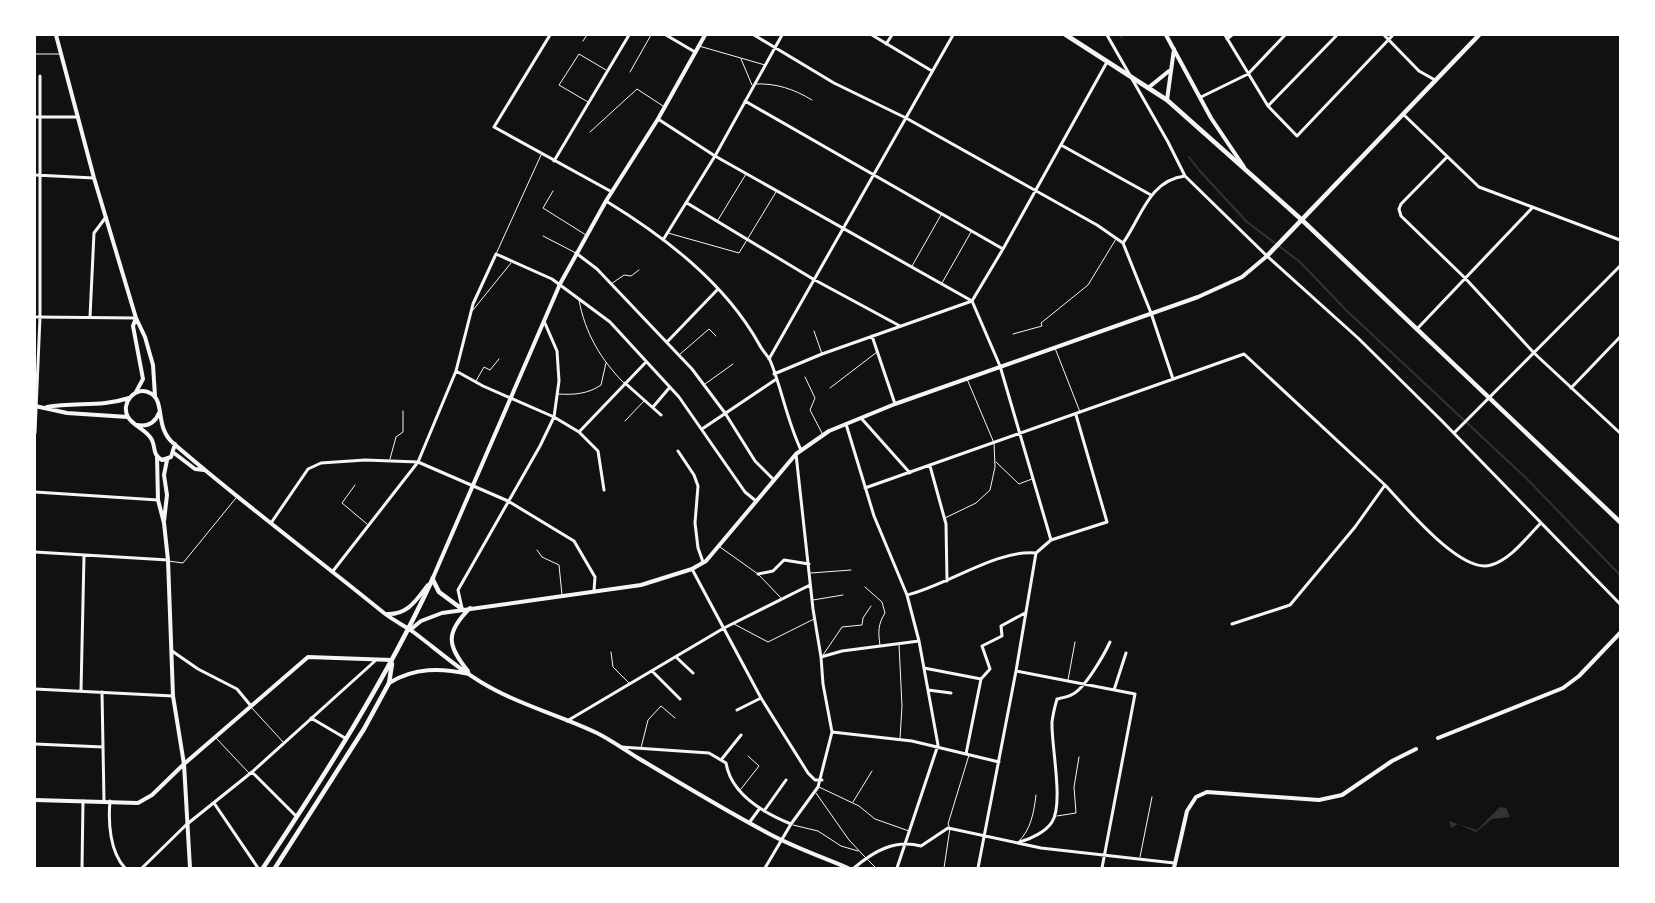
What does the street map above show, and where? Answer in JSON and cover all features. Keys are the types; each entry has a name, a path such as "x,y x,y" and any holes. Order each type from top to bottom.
{"main road":[{"path":"1066,35 1167,100 1249,175 1302,220 1620,522"},
{"path":"1267,256 1480,35"},
{"path":"433,578 439,592 462,609"},
{"path":"263,868 297,817 410,630 433,578"},
{"path":"275,868 364,729 389,683 392,660"}],"street":[{"path":"56,35 94,178 136,318 145,337 153,365 162,429 175,444 237,497 385,614 494,690 598,734 782,841 847,868"},
{"path":"550,35 494,127 541,155 554,160 612,192"},
{"path":"554,160 590,103 629,35"},
{"path":"666,35 695,52"},
{"path":"385,614 400,614 407,610 433,578 560,284 586,235 658,119 705,35"},
{"path":"754,35 834,83 906,118 1036,190 1117,238 1123,243 1151,313 1173,379"},
{"path":"663,240 715,156 782,35"},
{"path":"872,35 932,71"},
{"path":"886,44 892,35"},
{"path":"769,359 812,279 843,229 953,35"},
{"path":"1107,35 1184,176 1267,256 1358,338 1498,476 1540,524 1620,604"},
{"path":"1166,35 1211,118 1249,175"},
{"path":"1225,35 1268,106 1297,136 1393,35"},
{"path":"1227,39 1232,35"},
{"path":"1201,98 1248,74 1285,35"},
{"path":"1268,106 1336,35"},
{"path":"1384,35 1419,72 1435,80"},
{"path":"1167,100 1174,49"},
{"path":"774,374 822,354 972,301 1003,249 1107,61"},
{"path":"1148,88 1170,71"},
{"path":"35,433 40,317 40,76"},
{"path":"746,100 1003,249"},
{"path":"1403,114 1479,187 1620,240"},
{"path":"35,117 78,116"},
{"path":"658,119 746,174 972,301 1000,366 1018,435 1050,540"},
{"path":"1061,145 1151,195"},
{"path":"1447,157 1401,204 1399,209 1401,216 1465,278 1534,353 1620,433"},
{"path":"35,175 94,178"},
{"path":"1123,243 1151,195 1171,177 1184,176"},
{"path":"606,201 636,219 695,266 745,320 769,359 801,450"},
{"path":"687,203 812,279 900,326"},
{"path":"1416,329 1533,207"},
{"path":"90,317 94,233 106,217"},
{"path":"35,248 40,248"},
{"path":"576,253 598,269 704,384 755,461 774,480"},
{"path":"333,571 418,462 456,371 470,312 496,254 560,284 610,322 670,387 702,428 745,492 756,501"},
{"path":"410,630 435,615 462,609 641,584 692,569 703,562 719,546 796,454 823,435 894,404 1198,297 1242,277 1267,256"},
{"path":"1454,433 1620,266"},
{"path":"667,342 718,289"},
{"path":"35,317 136,318"},
{"path":"45,407 61,404 97,405 129,398 135,393 143,379 133,326 136,318"},
{"path":"462,609 458,590 554,417 559,381 557,351 544,321"},
{"path":"872,336 894,404"},
{"path":"1571,388 1620,337"},
{"path":"865,488 1244,354 1385,486 1449,551 1472,564 1489,566 1505,559 1540,524"},
{"path":"579,432 646,362"},
{"path":"456,371 511,399 554,417 579,432 598,451 604,490"},
{"path":"702,428 775,380"},
{"path":"625,383 661,415"},
{"path":"653,407 670,387"},
{"path":"135,393 146,391 156,397"},
{"path":"128,417 126,406 129,398"},
{"path":"35,406 67,413 128,417 152,441 153,453 156,456 158,500 164,523 168,560 173,696 184,764 186,825 190,868"},
{"path":"137,424 148,425 153,423 159,413"},
{"path":"978,868 1016,671 1036,553 1050,540 1107,522 1078,414"},
{"path":"861,418 910,473"},
{"path":"846,424 874,516 907,595 919,641 938,746 897,868"},
{"path":"164,523 168,495 164,475 167,460 174,453 175,444"},
{"path":"678,451 694,475 698,486 695,523 698,548 703,562"},
{"path":"174,453 195,469 204,470"},
{"path":"766,868 791,824 822,780 832,732 823,684 810,585 796,454"},
{"path":"156,456 167,460"},
{"path":"271,523 308,469 321,463 418,462 508,502 574,541 595,576 594,591"},
{"path":"930,466 945,518 947,581"},
{"path":"1232,624 1290,605 1360,521 1385,486"},
{"path":"35,492 158,500"},
{"path":"35,552 168,560"},
{"path":"907,595 947,581 962,573 1023,552 1036,553"},
{"path":"81,691 84,556"},
{"path":"758,574 773,571 784,560 809,564"},
{"path":"692,569 761,698 808,773 815,780 822,780"},
{"path":"566,721 724,628 810,585"},
{"path":"470,608 454,626 451,640 453,651 471,675"},
{"path":"967,754 980,679 990,669 982,646 1002,636 1001,626 1025,613"},
{"path":"1438,738 1563,688 1579,676 1620,633"},
{"path":"821,658 842,651 919,641"},
{"path":"1017,843 1030,840 1052,822 1056,776 1052,722 1057,699 1073,694 1104,655 1110,642"},
{"path":"171,651 198,669 238,690 251,706"},
{"path":"1114,690 1126,653"},
{"path":"35,800 138,803 152,795 184,764 308,657 375,661 392,660"},
{"path":"676,657 693,674"},
{"path":"142,868 186,825 251,773 375,661"},
{"path":"924,668 980,679"},
{"path":"389,683 412,673 429,669 471,675"},
{"path":"652,671 680,699"},
{"path":"1016,671 1135,694 1102,868"},
{"path":"35,689 173,696"},
{"path":"928,690 951,694"},
{"path":"102,692 104,801"},
{"path":"737,710 761,698"},
{"path":"311,718 345,738"},
{"path":"832,732 900,739 938,746 999,762"},
{"path":"721,760 741,735"},
{"path":"35,744 103,747"},
{"path":"620,747 710,753 726,763 728,777 760,808 791,824"},
{"path":"854,868 866,858 893,845 906,842 921,846 948,828 1041,848 1105,853 1174,866 1187,811 1196,797 1202,794 1208,792 1319,800 1342,794 1392,761 1416,749"},
{"path":"251,773 297,817"},
{"path":"764,811 786,780"},
{"path":"82,868 83,801"},
{"path":"110,802 109,818 117,859 125,868"},
{"path":"214,803 258,868"},
{"path":"749,823 760,808"}],"lane":[{"path":"583,41 587,35"},
{"path":"630,72 651,35"},
{"path":"699,46 766,65"},
{"path":"35,54 62,54"},
{"path":"590,103 559,85 578,54 608,72"},
{"path":"741,58 754,86 778,85 812,100"},
{"path":"590,132 637,89 665,107"},
{"path":"496,254 541,155"},
{"path":"717,222 746,174"},
{"path":"553,191 543,208 586,235"},
{"path":"668,233 738,253 777,191"},
{"path":"911,267 942,214"},
{"path":"941,284 971,231"},
{"path":"543,236 576,253"},
{"path":"1013,334 1042,326 1041,323 1088,285 1117,238"},
{"path":"470,312 512,261"},
{"path":"611,284 624,274 631,276 639,270"},
{"path":"578,297 590,337 606,363 625,383"},
{"path":"679,356 709,329 716,336"},
{"path":"814,331 822,354"},
{"path":"1054,348 1078,414"},
{"path":"830,388 877,351"},
{"path":"476,381 484,367 490,370 499,360"},
{"path":"557,394 573,395 593,391 602,385 606,363"},
{"path":"704,384 733,364"},
{"path":"805,377 815,398 810,410 823,435"},
{"path":"945,518 976,504 990,490 995,462 994,443 967,378"},
{"path":"625,422 645,400"},
{"path":"390,461 396,437 403,432 403,411"},
{"path":"995,462 1018,484 1032,479"},
{"path":"355,486 342,503 368,525"},
{"path":"168,560 183,563 237,497"},
{"path":"719,546 758,574 782,599"},
{"path":"537,550 542,557 559,565 562,596"},
{"path":"810,573 851,570"},
{"path":"865,587 882,602 885,613 880,620 878,631 880,646"},
{"path":"812,600 843,594"},
{"path":"821,658 842,627 862,625 863,618 871,606"},
{"path":"734,624 768,642 809,619 815,618"},
{"path":"1068,682 1075,642"},
{"path":"899,643 902,706 900,739"},
{"path":"611,652 613,667 630,684"},
{"path":"251,706 284,743"},
{"path":"641,748 648,720 661,706 676,718"},
{"path":"215,737 251,773"},
{"path":"944,868 950,828 948,824 967,754"},
{"path":"740,790 759,766 748,756"},
{"path":"1053,816 1076,813 1074,787 1078,757"},
{"path":"853,803 872,771"},
{"path":"818,787 853,803 876,819 910,831"},
{"path":"815,792 859,850 876,868"},
{"path":"1017,843 1024,836 1034,815 1036,795"},
{"path":"1140,859 1152,797"},
{"path":"791,824 818,831 841,846 853,851 859,850"}],"shaded area":[{"path":"1500,807 1506,808 1510,817 1492,819 1476,832 1458,824 1451,828 1449,821 1477,830"}],"waterway":[{"path":"1189,157 1247,222 1300,262 1347,311 1525,477 1620,575"}]}
